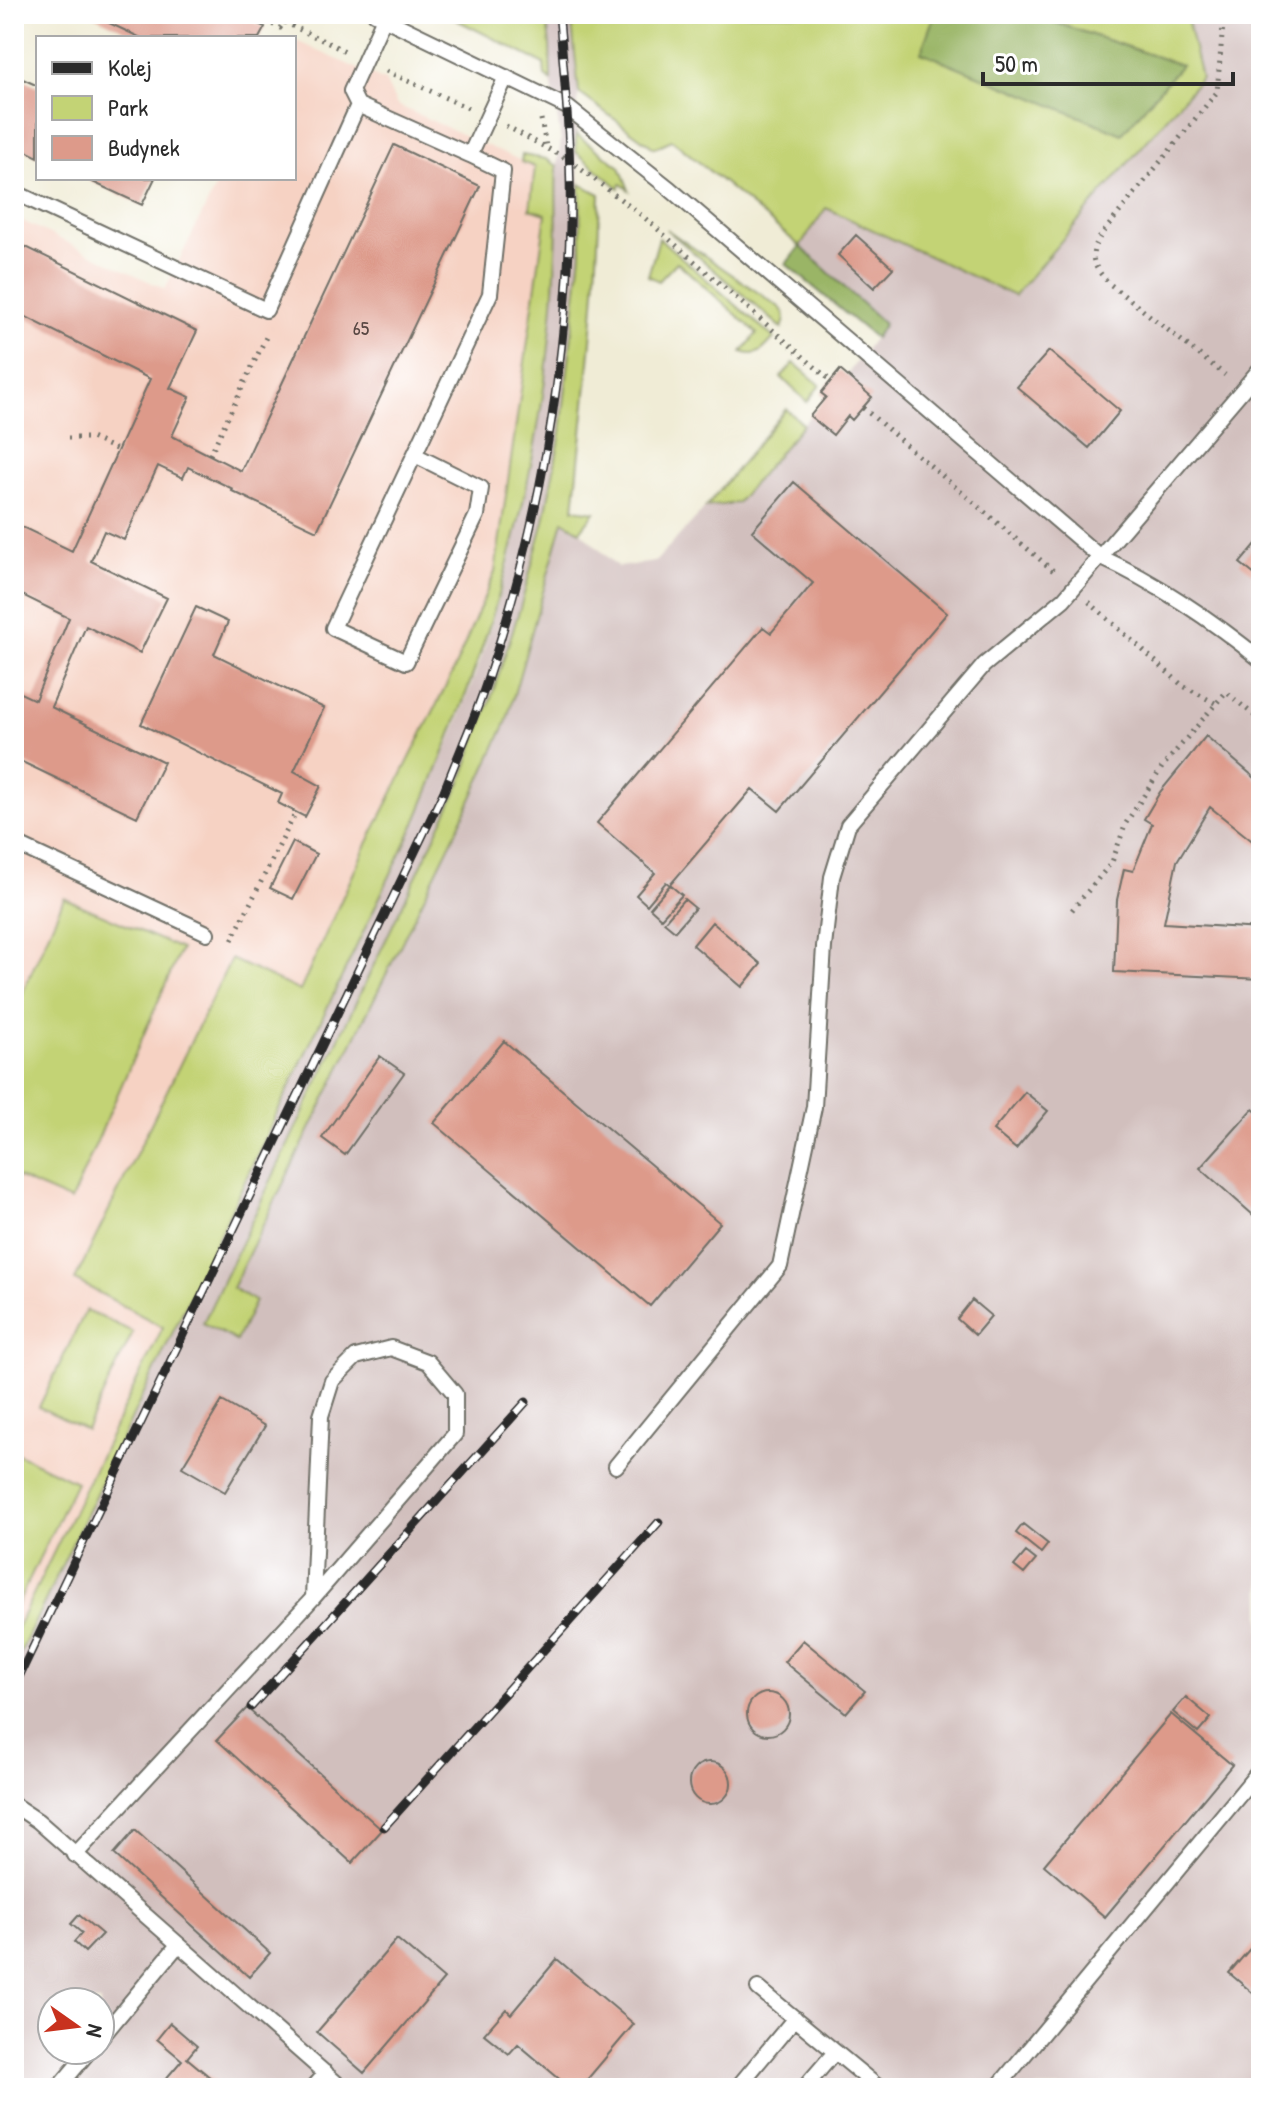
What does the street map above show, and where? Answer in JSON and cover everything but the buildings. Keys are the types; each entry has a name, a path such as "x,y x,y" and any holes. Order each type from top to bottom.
{"lane":[{"path":"415,455 481,488 477,515 406,662 333,628 490,294 503,171 358,105 351,91 379,16 567,107 670,189 1100,557 1163,592 1237,640 1261,660"},
{"path":"470,155 506,77"},
{"path":"14,192 266,310 358,105"},
{"path":"616,1466 780,1266 814,1107 824,947 832,877 848,825 984,665 1064,599 1261,368"},
{"path":"14,843 207,933"},
{"path":"75,1855 313,1598 455,1434 455,1394 428,1362 391,1348 356,1357 332,1381 321,1416 313,1598"},
{"path":"997,2088 1261,1769"},
{"path":"14,1805 38,1821 342,2088"},
{"path":"116,2020 177,1946"},
{"path":"758,1988 879,2088"},
{"path":"737,2088 795,2018"},
{"path":"804,2088 835,2052"},
{"path":"58,2088 77,2066"},
{"path":"313,2088 326,2073"}],"path":[{"path":"251,14 280,28 284,22 546,146 596,179 674,243 831,381"},
{"path":"1224,14 1217,92 1105,230 1092,256 1098,272 1111,285 1226,376"},
{"path":"210,455 276,316 266,310"},
{"path":"863,408 1183,686 1215,703"},
{"path":"68,438 91,438 118,450"},
{"path":"1072,910 1112,862 1126,823 1156,776 1215,703 1226,692 1261,721"},
{"path":"1255,716 1261,709"},
{"path":"231,942 296,812"}],"shaded area":[{"path":"546,14 571,14 579,76 576,152 580,184 581,253 561,432 544,521 520,608 461,782 203,1323 236,1341 232,1288 458,828 506,723 563,520 580,531 618,567 655,562 706,507 738,503 825,398 821,393 840,370 847,375 884,324 800,246 826,208 1015,296 1201,78 1186,14 1261,14 1261,2088 14,2088 14,1666 416,821 482,656 512,554 535,439 550,338 557,250 557,166 561,140 551,80"},
{"path":"296,41 385,81 397,105 535,167 530,209 546,213 495,572 453,672 364,850 300,991 321,1002 14,1634 14,217 165,289 219,180 296,180"}],"green space":[{"path":"445,14 546,14 551,80 545,76 544,64"},
{"path":"571,14 935,14 922,52 1180,65 1030,14 1186,14 1201,78 1014,296 826,208 800,246 672,140 654,148 579,93"},
{"path":"935,14 1030,14 1181,65 1122,134 921,52"},
{"path":"576,134 620,167 629,190 621,184 619,188 576,152"},
{"path":"522,155 546,159 557,166 553,304 532,462 484,643 416,821 14,1666 14,1634 163,1327 75,1280 231,959 300,991 364,850 453,672 495,572 546,214 530,209 535,167 521,162"},
{"path":"580,184 600,194 593,313 574,509 595,512 580,531 563,521 506,723 458,828 232,1288 255,1301 236,1341 203,1323 461,782 520,608 544,521 561,432 581,253"},
{"path":"666,229 779,307 785,317 782,328"},
{"path":"659,238 774,338 767,346 756,353 742,352 757,333 677,262 659,281 648,276"},
{"path":"800,246 884,324 875,338 786,264"},
{"path":"794,363 820,385 807,402 781,377"},
{"path":"786,409 803,424 737,503 706,507"},
{"path":"64,898 181,949 71,1201 14,1176 14,1012"},
{"path":"86,1310 133,1332 86,1430 39,1407"},
{"path":"14,1452 76,1482 14,1611"}],"railway":[{"path":"14,1687 444,791 486,684 520,572 533,515 562,343 570,199 568,120 559,14"},
{"path":"251,1707 526,1402"},
{"path":"384,1827 659,1522"}]}
